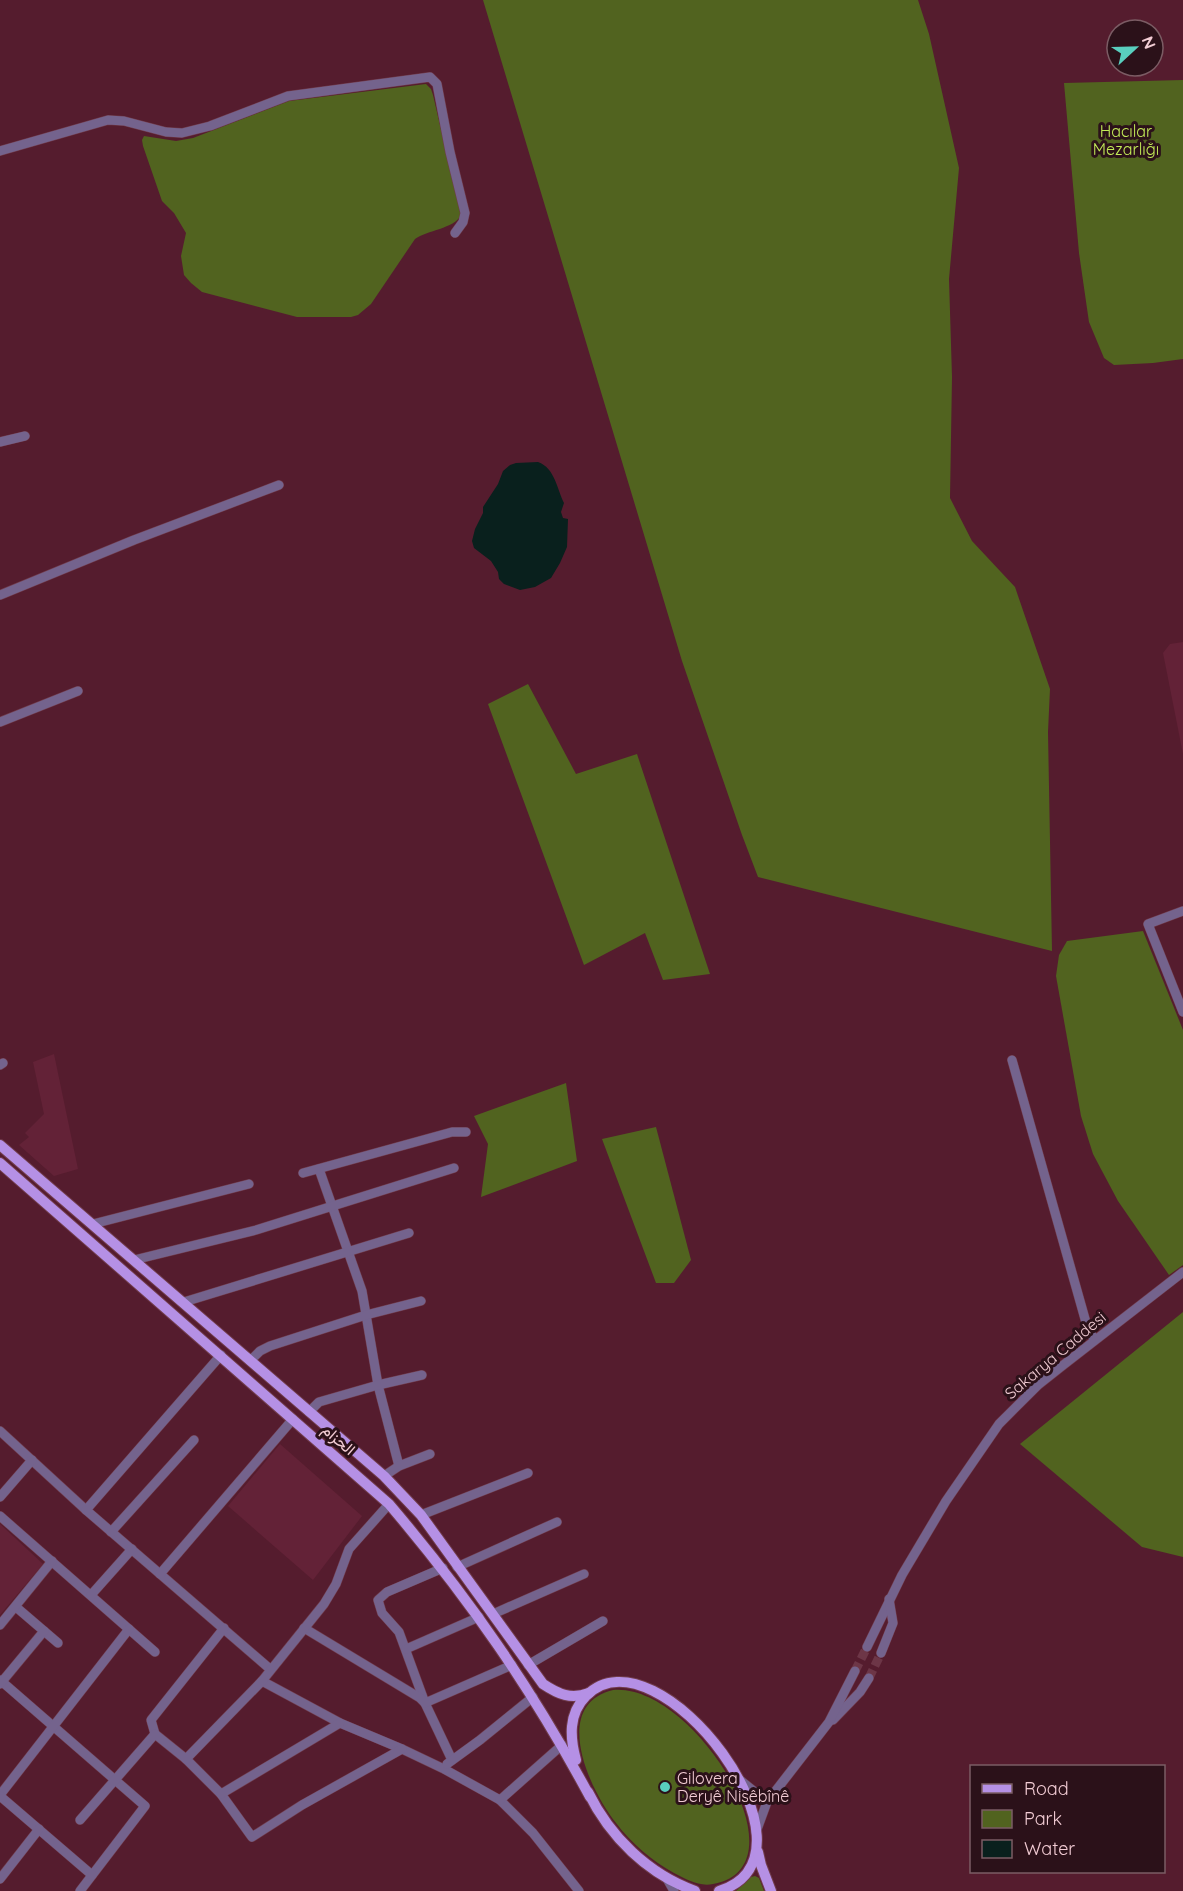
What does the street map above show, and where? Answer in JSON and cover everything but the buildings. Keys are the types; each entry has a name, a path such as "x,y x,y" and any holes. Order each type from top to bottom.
{"main road":[{"name":"الحزام","path":"0,1145 384,1476 421,1515 543,1684 555,1692 570,1697 589,1693 608,1684 627,1682 643,1687 691,1717 724,1754 738,1779 747,1800 756,1832 761,1865 771,1891"},
{"name":"الحزام","path":"0,1163 389,1504 443,1568 512,1665 562,1745 590,1797"},
{"path":"589,1693 576,1709 571,1731 574,1752 590,1797 606,1823 629,1850 666,1876 695,1891"},
{"path":"719,1891 743,1878 753,1863 757,1844"}],"street":[{"path":"0,151 108,120 124,121 166,132 194,131 288,96 429,78 437,84 465,213 463,222 455,233"},
{"path":"0,442 26,436"},
{"path":"0,595 134,540 279,485"},
{"path":"0,722 78,691"},
{"path":"1183,911 1148,924 1183,1012"},
{"path":"1012,1060 1087,1326 1094,1339"},
{"path":"303,1173 452,1132 466,1132"},
{"path":"134,1260 256,1230 454,1168"},
{"path":"319,1169 362,1291 378,1385 399,1466"},
{"path":"93,1224 249,1184"},
{"path":"184,1302 409,1233"},
{"name":"Sakarya Caddesi","path":"867,1647 889,1599 940,1510 988,1439 1038,1385 1094,1339 1183,1272"},
{"path":"250,1361 260,1351 270,1346 366,1315 421,1301"},
{"path":"86,1510 220,1355"},
{"path":"309,1412 319,1402 422,1375"},
{"path":"160,1574 293,1419"},
{"path":"0,1431 86,1510 270,1669"},
{"path":"111,1532 194,1440"},
{"path":"384,1476 399,1466 429,1454"},
{"path":"0,1497 32,1460"},
{"path":"421,1515 528,1473"},
{"path":"186,1759 262,1681 324,1604 336,1584 349,1549 389,1504"},
{"path":"0,1515 155,1652"},
{"path":"457,1567 557,1522"},
{"path":"90,1595 132,1550"},
{"path":"0,1625 52,1561"},
{"path":"443,1568 387,1592 378,1600 382,1613 399,1632 425,1703 452,1760"},
{"path":"493,1614 584,1574"},
{"path":"881,1653 894,1623 889,1599"},
{"path":"16,1607 58,1643"},
{"path":"406,1650 479,1617"},
{"path":"528,1665 603,1621"},
{"path":"224,1628 151,1719 155,1734 186,1759 221,1794 252,1837 302,1805 402,1749"},
{"path":"304,1628 425,1703"},
{"path":"92,1875 0,1796 129,1629"},
{"path":"44,1631 1,1682 145,1806 80,1891"},
{"path":"425,1703 512,1665"},
{"path":"756,1832 763,1809 772,1793 836,1710 855,1671"},
{"path":"822,1730 852,1702 869,1678"},
{"path":"262,1681 340,1724 402,1749 500,1800 533,1833 579,1891"},
{"path":"441,1768 533,1697"},
{"path":"221,1794 340,1724"},
{"path":"80,1820 155,1734"},
{"path":"500,1800 562,1745"},
{"path":"738,1779 761,1797 772,1793"},
{"path":"0,1879 39,1830"},
{"path":"666,1876 674,1891"}],"shaded area":[{"path":"1183,642 1183,754 1163,653 1170,644"},
{"path":"54,1054 78,1169 54,1176 19,1145 29,1137 25,1133 44,1114 33,1062"},
{"path":"280,1444 362,1516 313,1580 228,1506"},
{"path":"0,1524 43,1564 0,1615"}],"green space":[{"path":"483,0 918,0 929,34 959,168 949,279 952,377 950,498 972,541 1015,587 1050,689 1048,732 1052,951 758,877 682,661"},
{"name":"Hacılar Mezarlığı","path":"1183,80 1183,359 1114,365 1104,358 1089,322 1079,253 1064,83"},
{"path":"426,84 433,95 461,215 453,223 415,239 371,304 358,315 297,317 202,292 184,275 181,256 186,233 174,213 162,201 143,146 144,136 176,141 193,138 289,101"},
{"path":"528,684 576,774 637,754 710,974 663,980 645,933 584,965 488,704"},
{"path":"1143,931 1183,1030 1183,1265 1169,1275 1118,1201 1093,1154 1081,1116 1056,976 1059,955 1067,941"},
{"path":"566,1083 577,1161 481,1197 488,1144 474,1116"},
{"path":"656,1127 691,1260 674,1283 656,1283 602,1139"},
{"path":"1183,1312 1183,1557 1142,1547 1020,1444"},
{"path":"613,1690 644,1695 676,1715 705,1743 729,1778 745,1813 749,1845 740,1870 713,1884 688,1880 642,1851 622,1831 606,1809 587,1771 581,1750 579,1730 583,1713 594,1699"},
{"path":"751,1877 759,1878 764,1891 736,1891"}],"water":[{"path":"538,462 552,474 564,503 561,512 563,518 568,519 567,547 551,578 535,587 520,590 504,584 499,579 498,572 491,561 474,548 472,541 483,513 483,507 498,484 503,471 516,463"}],"tunnel":[{"path":"855,1671 867,1647"},
{"path":"869,1678 881,1653"}],"place":[{"name":"Gilovera Deryê Nisêbînê","path":"665,1787"}]}
